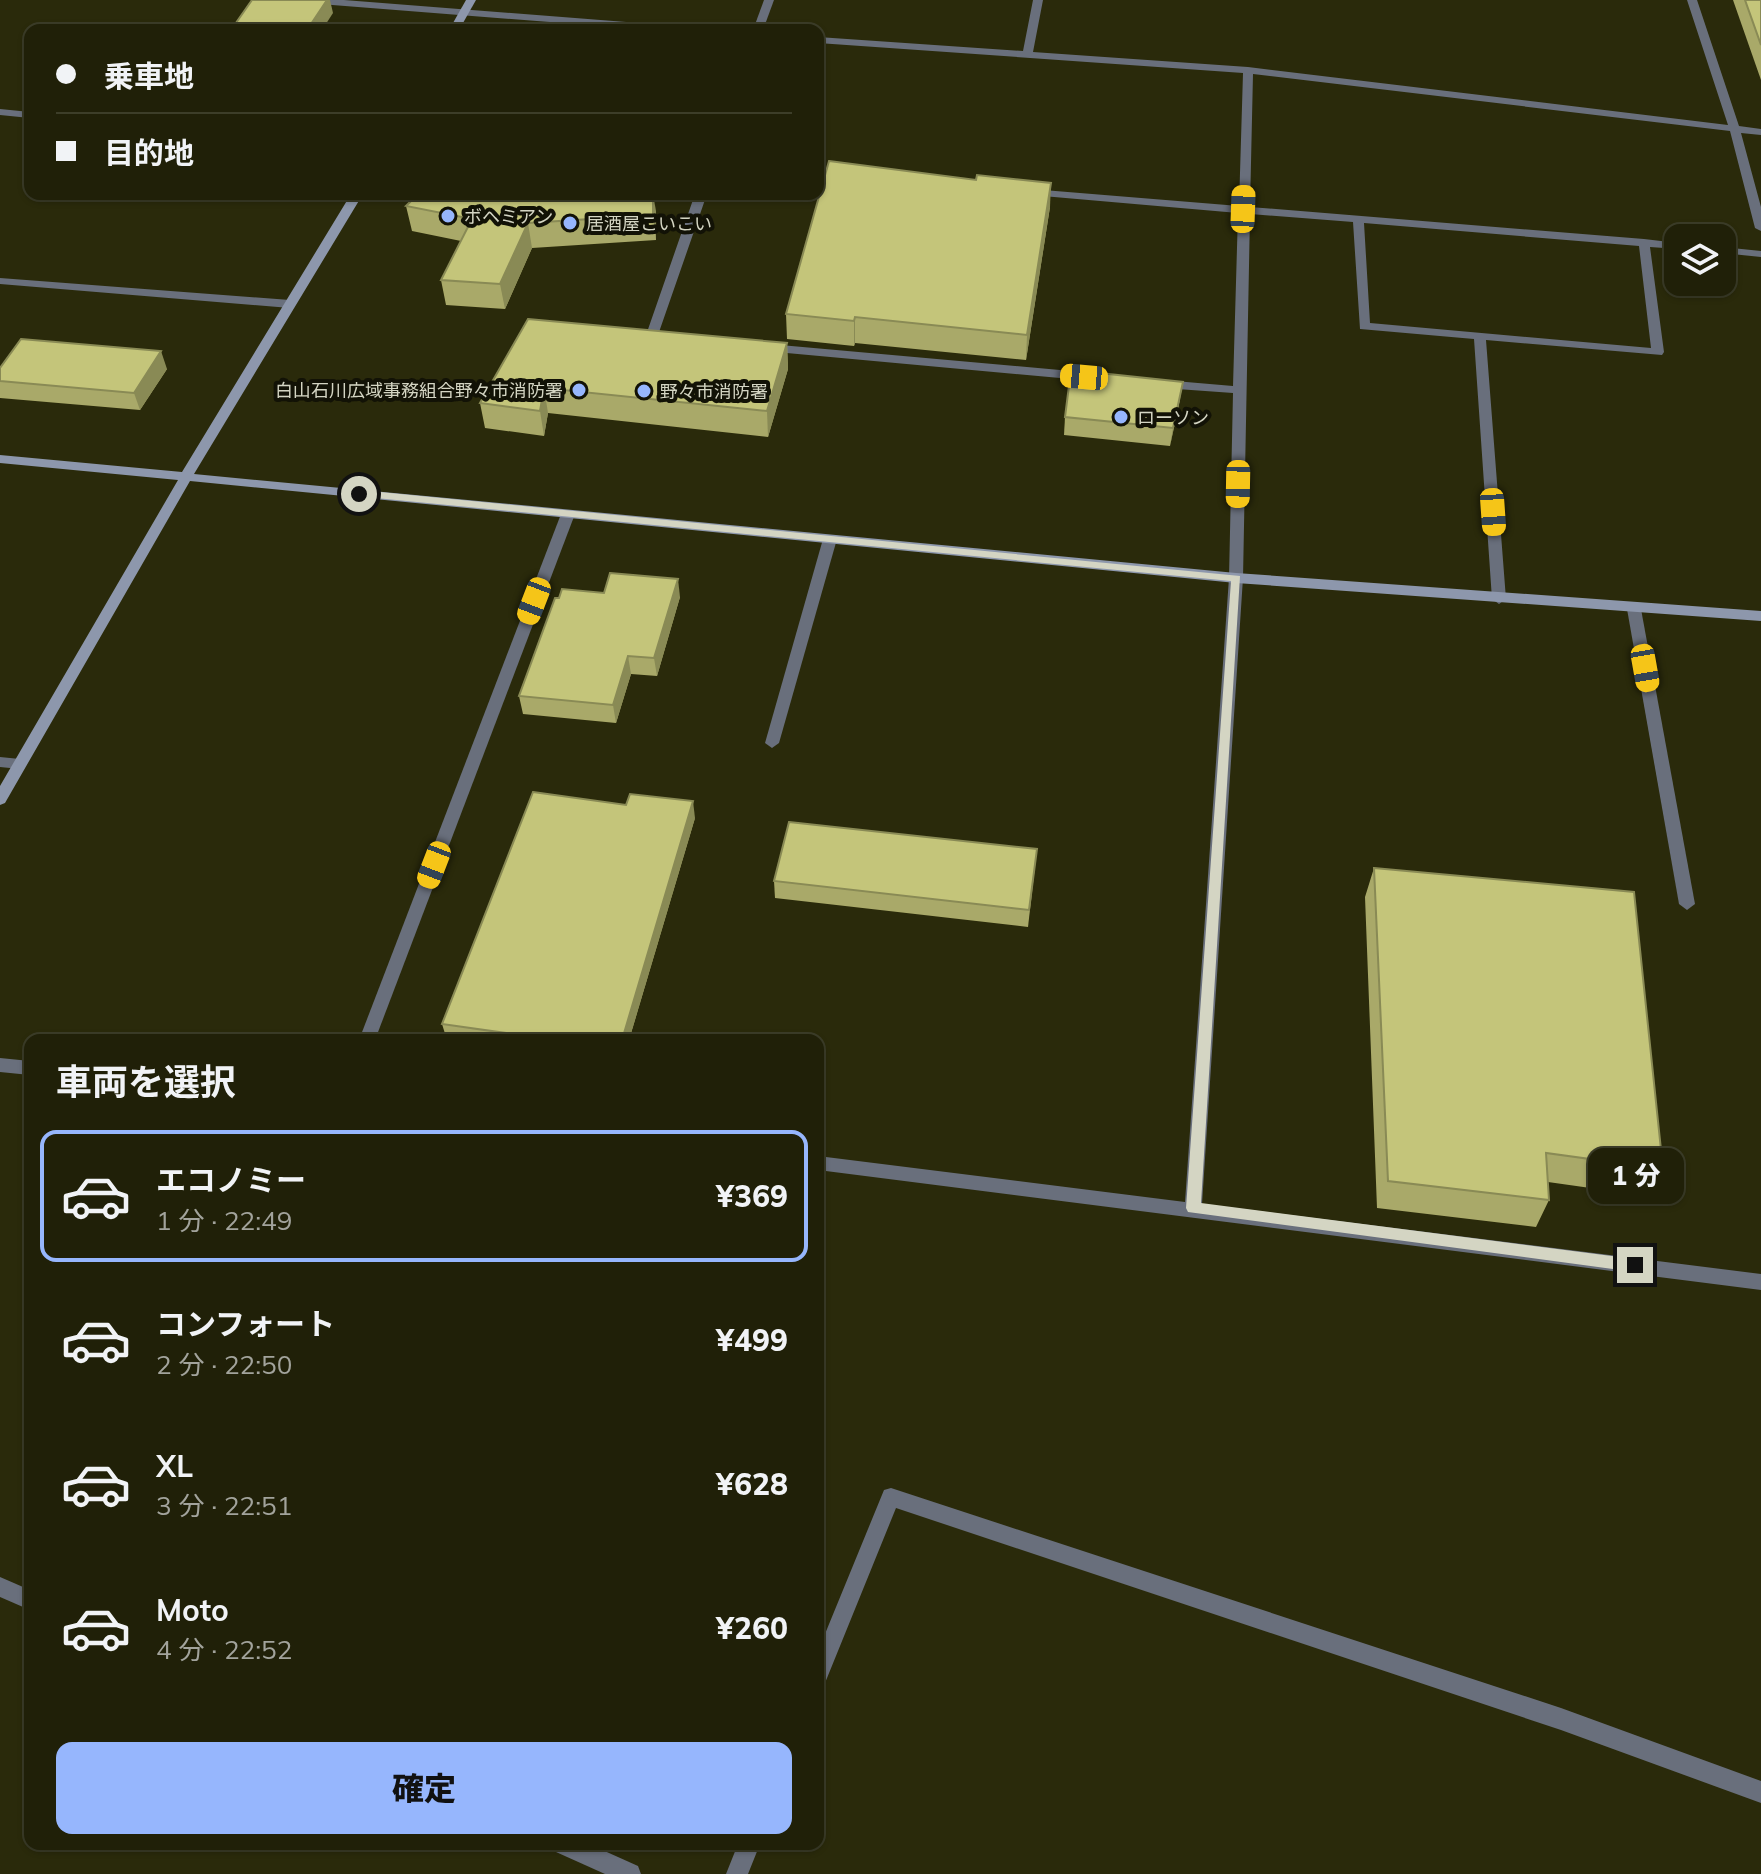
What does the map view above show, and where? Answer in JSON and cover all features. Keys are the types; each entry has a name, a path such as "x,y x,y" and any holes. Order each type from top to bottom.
{"street":[{"path":"307,0 619,24"},
{"path":"457,24 471,0"},
{"path":"760,24 769,0"},
{"path":"1028,53 1038,0"},
{"path":"1692,0 1735,129 1761,228"},
{"path":"824,40 1248,70 1761,132"},
{"path":"1193,1208 1236,578 1248,70"},
{"path":"0,112 24,114"},
{"path":"1022,191 1664,244"},
{"path":"0,799 186,477 353,200"},
{"path":"682,341 651,338 699,200"},
{"path":"1358,219 1364,326 1658,352 1644,242"},
{"path":"1736,251 1761,254"},
{"path":"0,281 290,304"},
{"path":"1480,336 1499,599"},
{"path":"762,348 1112,379"},
{"path":"1143,382 1239,390"},
{"path":"0,459 1236,578 1761,616"},
{"path":"369,1034 568,514"},
{"path":"772,743 830,539"},
{"path":"1634,609 1687,904"},
{"path":"0,762 20,764"},
{"path":"0,1065 24,1067"},
{"path":"824,1164 1761,1282"},
{"path":"824,1661 891,1497 1561,1719 1761,1792"},
{"path":"0,1587 24,1597"},
{"path":"577,1850 630,1874"},
{"path":"737,1874 747,1850"}],"building":[{"path":"252,0 327,0 311,24 235,24"},
{"path":"1745,0 1761,0 1761,45"},
{"path":"829,161 976,180 977,175 1051,183 1027,335 855,317 854,321 786,314 818,200 824,200 824,179"},
{"path":"412,200 653,200 653,215 528,223 500,284 441,280 472,219 406,206"},
{"path":"528,319 787,343 767,411 544,388 540,411 480,403"},
{"path":"21,339 161,351 134,393 0,381 0,368"},
{"name":"ローソン","path":"1071,370 1183,382 1173,428 1065,417"},
{"path":"610,573 678,579 654,658 628,656 613,705 519,696 555,598 559,598 562,589 604,593"},
{"path":"533,792 626,805 630,794 693,801 624,1034 513,1034 442,1024"},
{"path":"789,822 1037,849 1029,910 774,881"},
{"path":"1374,868 1634,892 1663,1169 1546,1153 1549,1200 1388,1181"}],"place":[{"name":"ボヘミアン","path":"448,216"},
{"name":"居酒屋こいこい","path":"570,223"},
{"name":"白山石川広域事務組合野々市消防署","path":"579,390"},
{"name":"野々市消防署","path":"644,391"},
{"name":"ローソン","path":"1121,417"}],"route":[{"path":"359,494 1236,578 1193,1208 1635,1265"}]}
